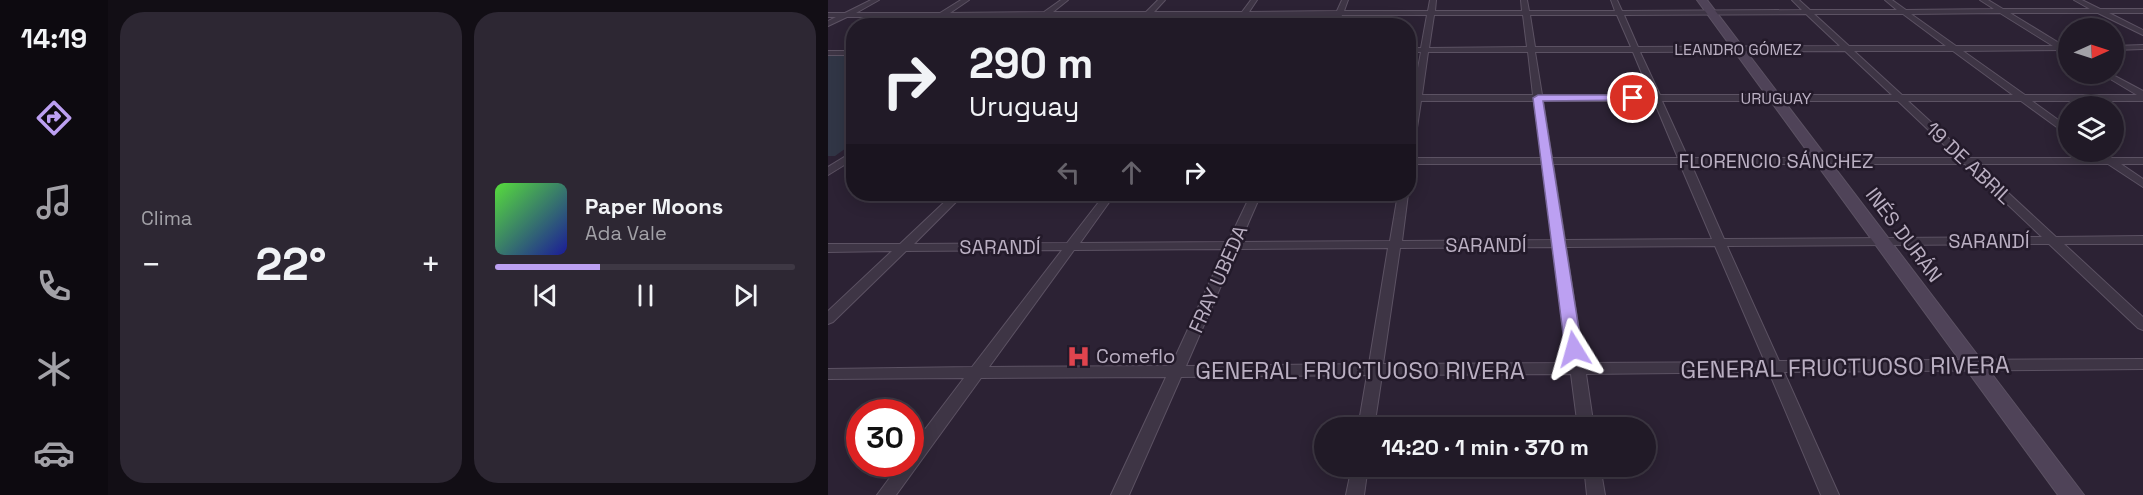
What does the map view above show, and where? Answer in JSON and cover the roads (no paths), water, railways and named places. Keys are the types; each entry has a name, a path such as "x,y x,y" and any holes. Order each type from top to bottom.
{"street":[{"path":"828,24 876,0"},
{"path":"937,18 966,0"},
{"path":"1041,18 1065,0"},
{"path":"1144,18 1162,0"},
{"path":"1241,18 1254,0"},
{"path":"1337,18 1345,0"},
{"path":"1416,86 1425,50 1433,0"},
{"path":"1524,0 1584,417"},
{"path":"1614,0 1830,495"},
{"name":"19 DE ABRIL","path":"1795,0 2143,326"},
{"path":"1888,0 2058,124"},
{"path":"1983,0 2058,44"},
{"path":"2077,0 2143,33"},
{"path":"828,15 1619,12 1706,6 1807,12 2143,11"},
{"name":"INÉS DURÁN","path":"1706,6 2072,495"},
{"path":"2124,48 2143,47"},
{"name":"LEANDRO GÓMEZ","path":"1416,50 2058,49"},
{"path":"828,53 846,53"},
{"path":"2122,84 2143,97"},
{"name":"URUGUAY","path":"1416,98 2143,97"},
{"path":"828,172 846,159"},
{"name":"FLORENCIO SÁNCHEZ","path":"1416,161 2058,161"},
{"name":"FLORENCIO SÁNCHEZ","path":"2124,161 2143,161"},
{"path":"828,163 846,162"},
{"path":"2111,162 2143,184"},
{"path":"828,319 952,201"},
{"path":"924,444 1105,201"},
{"name":"FRAY UBEDA","path":"1120,495 1253,201"},
{"path":"1368,417 1401,201"},
{"name":"SARANDÍ","path":"828,248 2143,240"},
{"name":"GENERAL FRUCTUOSO RIVERA","path":"828,374 2143,364"},
{"path":"886,495 900,477"},
{"path":"1356,495 1358,477"},
{"path":"1594,477 1596,495"}],"place":[{"name":"Comeflo","path":"1078,356"}]}
